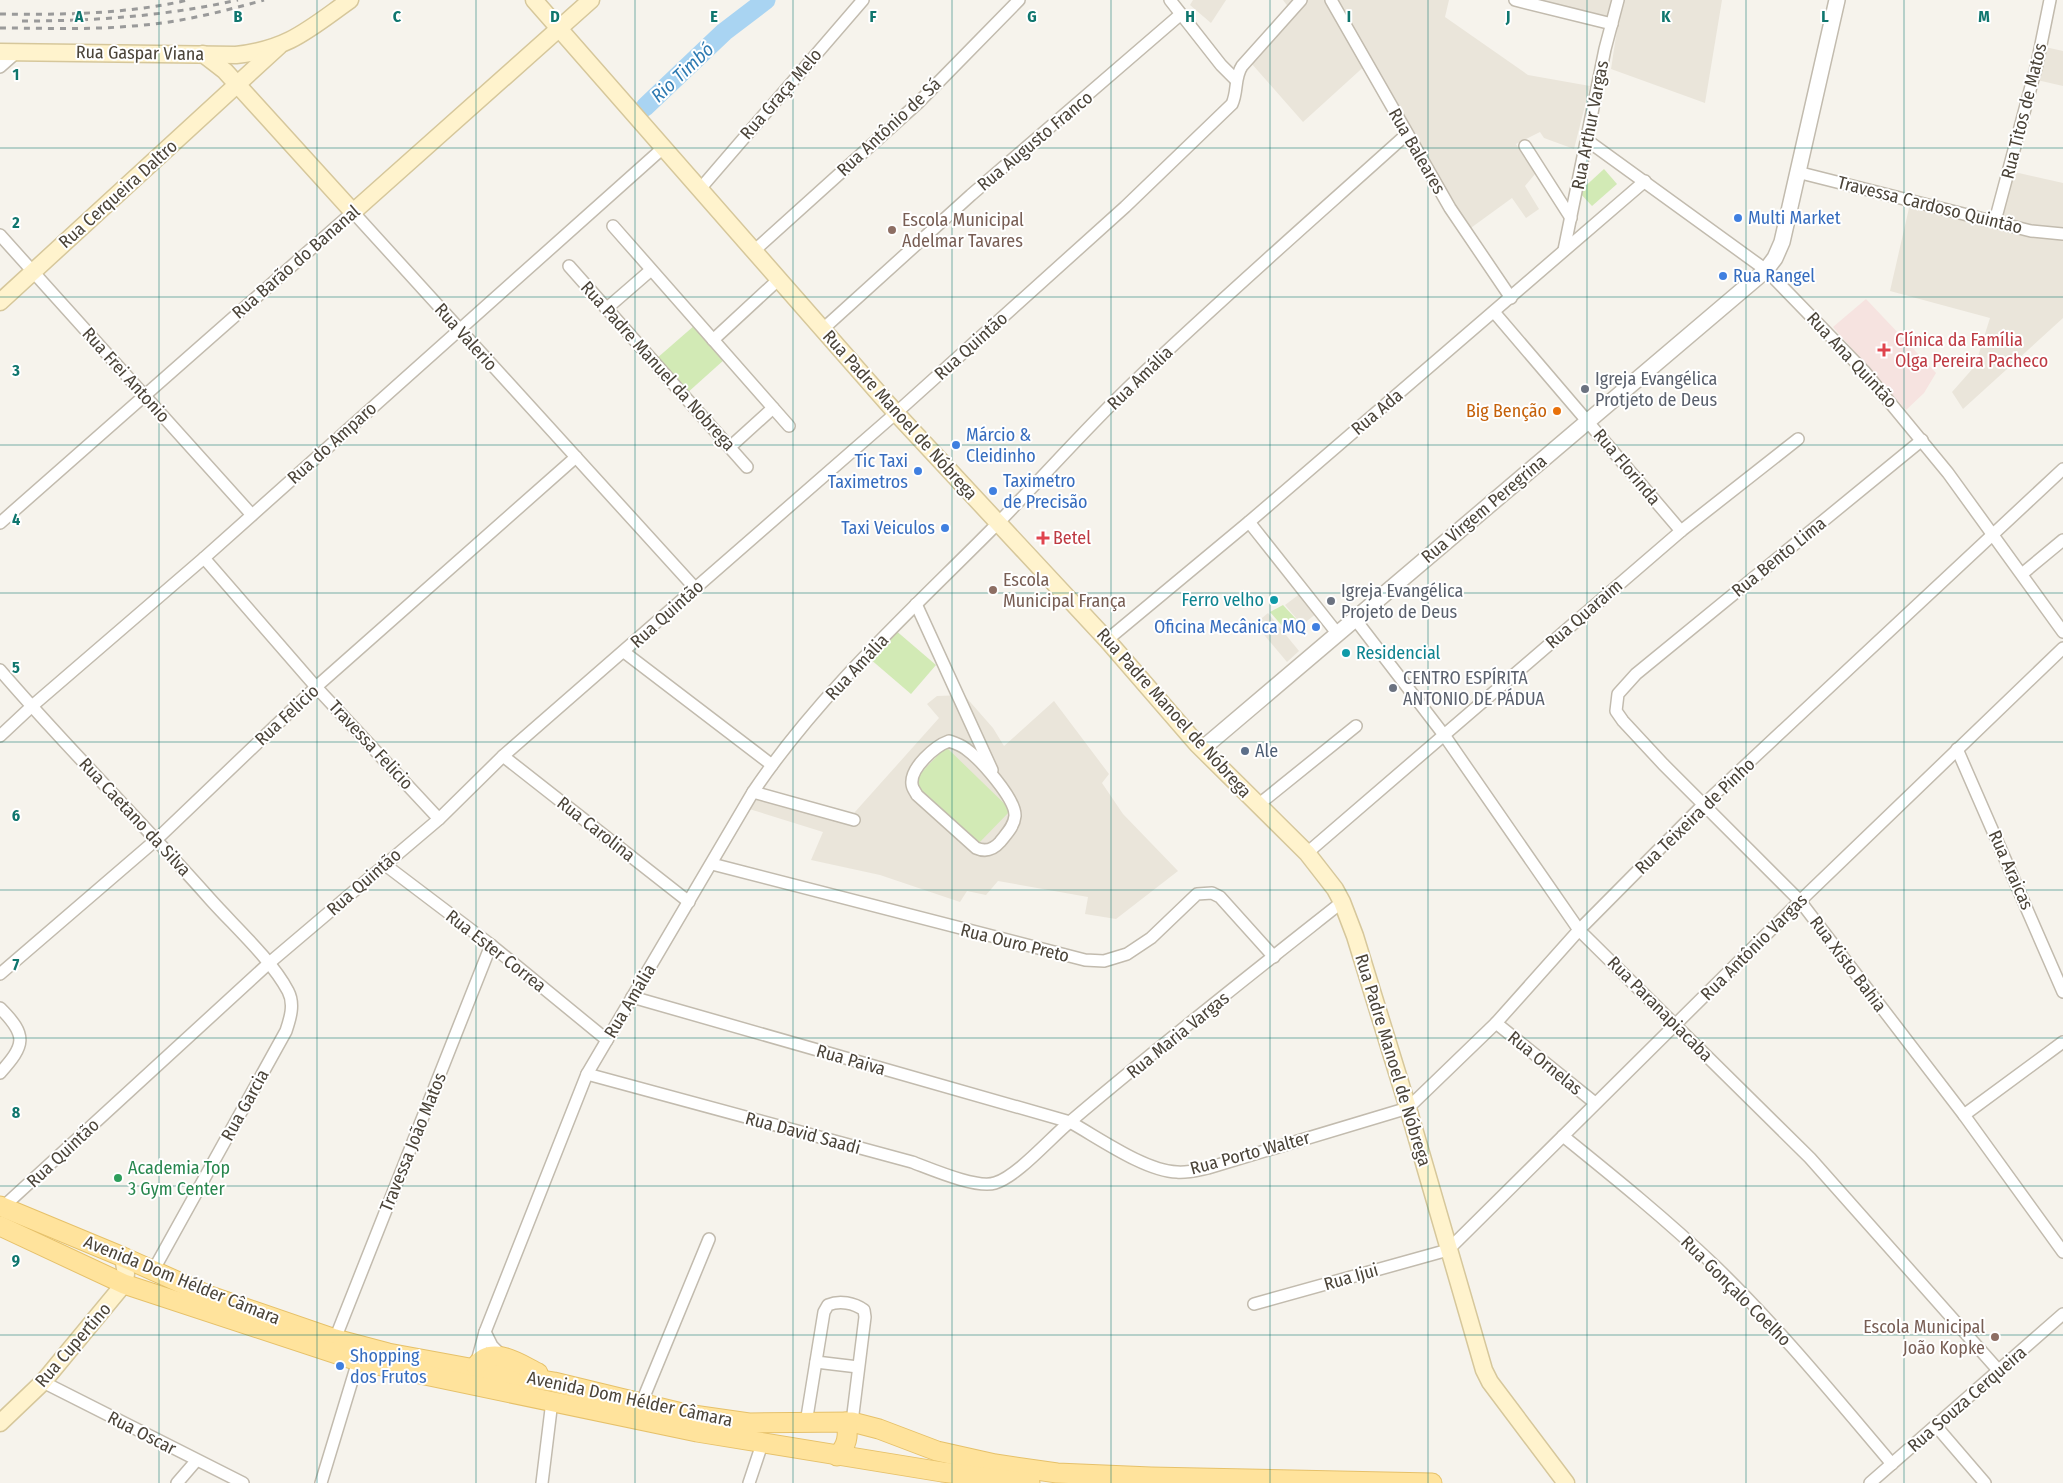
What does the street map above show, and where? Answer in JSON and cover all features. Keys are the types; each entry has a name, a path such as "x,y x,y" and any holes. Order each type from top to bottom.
{"main road":[{"path":"279,46 301,35 350,0"},
{"name":"Rua Padre Manoel de Nóbrega","path":"534,0 896,413 1107,640 1202,749 1307,854 1342,902 1408,1108 1484,1370 1490,1382 1559,1479"},
{"name":"Rua Barão do Bananal","path":"353,212 591,0"},
{"name":"Rua Gaspar Viana","path":"0,52 236,55 279,46"},
{"name":"Rua Cerqueira Daltro","path":"0,302 279,46"},
{"path":"203,54 217,64 237,86"},
{"name":"Rua Valerio","path":"237,86 353,212"},
{"name":"Avenida Dom Hélder Câmara","path":"2,1206 123,1256 210,1296 335,1339 474,1373 552,1401 697,1432 837,1456 940,1477 1030,1483"},
{"name":"Avenida Dom Hélder Câmara","path":"0,1226 124,1284 358,1361 554,1382 641,1404 725,1421 749,1423 849,1422 879,1429 937,1451 995,1464 1057,1472 1185,1480 1432,1483"},
{"path":"123,1256 126,1274 124,1284"},
{"name":"Rua Cupertino","path":"0,1423 43,1382 124,1284"},
{"path":"474,1373 485,1358 502,1356 554,1382"},
{"path":"837,1456 846,1444 849,1422"}],"street":[{"name":"Rua Graça Melo","path":"700,189 863,0"},
{"name":"Rua Antônio de Sá","path":"755,250 918,103 1020,0"},
{"path":"1170,0 1221,65 1236,80"},
{"name":"Rua Quintão","path":"2,1206 268,964 438,818 503,756 896,413 1125,207 1232,104 1235,97 1237,73 1301,0"},
{"name":"Rua Baleares","path":"1330,0 1450,208 1511,298"},
{"path":"1515,0 1612,24"},
{"name":"Rua Arthur Vargas","path":"1564,250 1588,141 1605,49 1618,0"},
{"name":"Rua Virgem Peregrina","path":"1202,749 1766,270 1776,258 1782,242 1837,0"},
{"name":"Rua Titos de Matos","path":"1995,221 2037,64 2050,0"},
{"name":"Rua Augusto Franco","path":"823,329 971,195 1182,14"},
{"path":"0,67 17,52"},
{"name":"Rua Amália","path":"474,1373 485,1332 587,1074 754,792 772,765 822,704 916,604 998,523 1133,383 1407,134"},
{"name":"Rua Ana Quintão","path":"1588,141 1766,270 1864,371 1948,473 2063,632"},
{"path":"1525,146 1571,218"},
{"name":"Rua do Amparo","path":"0,736 204,558 459,328 663,148"},
{"name":"Travessa Cardoso Quintão","path":"1797,172 2031,231 2063,234"},
{"name":"Rua Ada","path":"1107,640 1249,522 1645,182"},
{"name":"Rua Valerio","path":"353,212 695,588"},
{"name":"Rua Barão do Bananal","path":"0,523 353,212"},
{"path":"613,226 789,426"},
{"name":"Rua Frei Antonio","path":"0,235 252,515"},
{"name":"Rua Padre Manuel da Nobrega","path":"569,266 747,467"},
{"path":"606,309 651,270"},
{"path":"713,340 780,279"},
{"name":"Rua Florinda","path":"1494,312 1681,531"},
{"path":"730,447 773,408"},
{"name":"Rua Quaraim","path":"1307,854 1681,531 1798,439"},
{"name":"Rua Bento Lima","path":"1636,674 1922,440"},
{"name":"Rua Felicio","path":"0,974 157,839 316,687 576,457"},
{"name":"Rua Teixeira de Pinho","path":"1408,1108 1496,1023 1579,930 1703,805 1993,536 2063,468"},
{"path":"1249,522 1337,634"},
{"path":"2022,574 2063,540"},
{"name":"Travessa Felicio","path":"204,558 316,687 438,818"},
{"path":"916,604 998,783 1012,803 1015,814 1014,823 996,846 987,850 976,848 917,795 911,784 915,773 929,753 939,744 949,741 968,750 998,783"},
{"name":"Rua Paranapiacaba","path":"1355,619 1444,735 1579,930 1810,1158 1999,1371"},
{"name":"Rua Antônio Vargas","path":"1448,1250 1800,901 2063,648"},
{"path":"624,652 772,765"},
{"name":"Rua Caetano da Silva","path":"0,670 32,707 157,839 268,964"},
{"name":"Rua Xisto Bahia","path":"1636,674 1618,694 1616,711 1622,722 1800,901 1964,1115 2063,1252"},
{"path":"1258,805 1356,726"},
{"name":"Rua Araicas","path":"1957,749 2063,992"},
{"name":"Rua Carolina","path":"503,756 689,902"},
{"path":"754,792 854,820"},
{"name":"Rua Ester Correa","path":"384,864 491,945 607,1040"},
{"name":"Rua Ouro Preto","path":"712,864 1086,960 1104,961 1127,954 1150,938 1197,894 1212,893 1220,897 1274,957"},
{"name":"Rua Maria Vargas","path":"1016,1171 1070,1122 1342,902"},
{"name":"Travessa João Matos","path":"335,1339 491,945"},
{"name":"Rua Garcia","path":"153,1271 286,1031 291,1018 291,1002 288,992 268,964"},
{"name":"Rua Paiva","path":"632,997 1070,1122"},
{"path":"0,1008 18,1031 20,1048 0,1073"},
{"name":"Rua Ornelas","path":"1496,1023 1595,1103"},
{"path":"1964,1115 2063,1042"},
{"name":"Rua David Saadi","path":"587,1074 912,1162 984,1185 1004,1180 1016,1171"},
{"name":"Rua Porto Walter","path":"1070,1122 1129,1156 1161,1170 1179,1172 1208,1168 1408,1108"},
{"name":"Rua Gonçalo Coelho","path":"1563,1136 1644,1202 1715,1266 1781,1334 1892,1464"},
{"path":"641,1404 709,1239"},
{"name":"Rua Ijui","path":"1254,1304 1448,1250"},
{"path":"806,1423 825,1308 833,1303 846,1303 858,1306 864,1310 865,1317 849,1422"},
{"name":"Rua Souza Cerqueira","path":"1870,1483 2063,1314"},
{"path":"485,1332 492,1346 502,1356"},
{"path":"321,1483 358,1361"},
{"path":"816,1362 858,1367"},
{"name":"Rua Oscar","path":"43,1382 196,1461 243,1483"},
{"path":"542,1483 552,1401"},
{"path":"1936,1426 1985,1483"},
{"path":"749,1483 762,1444"},
{"path":"177,1483 196,1461"}],"shaded area":[{"path":"1193,0 1226,0 1211,23 1190,5"},
{"path":"1283,0 1449,0 1445,17 1528,75 1590,86 1574,149 1544,138 1540,132 1516,144 1535,174 1525,186 1539,209 1526,218 1512,198 1468,230 1369,62 1303,122 1251,63 1295,16"},
{"path":"1530,0 1722,0 1705,103 1611,69 1618,23"},
{"path":"2045,47 2063,51 2063,86 2037,80"},
{"path":"2010,171 2063,183 2063,318 1963,409 1952,392 1975,366 1990,318 1890,291 1909,208 1996,228"},
{"name":"Clínica da Família Olga Pereira Pacheco","path":"1866,299 1936,373 1924,393 1906,410 1833,327"},
{"name":"Residencial","path":"1301,593 1317,613 1302,625 1285,605"},
{"path":"1268,613 1299,651 1287,662 1255,624"},
{"path":"964,695 993,728 1004,746 1054,701 1109,774 1102,783 1123,814 1178,871 1116,919 1085,914 1088,897 998,881 986,895 967,891 960,902 880,875 811,860 823,832 746,808 751,798 846,822 939,718 927,704 937,696"}],"green space":[{"path":"1604,169 1617,184 1592,206 1579,192"},
{"path":"695,325 725,359 686,394 656,359"},
{"path":"1283,605 1296,619 1284,628 1270,612"},
{"path":"894,629 936,665 911,694 869,658"},
{"path":"946,747 1011,810 977,845 912,782"}],"waterway":[{"name":"Rio Timbó","path":"645,107 724,32 766,0"}],"railway":[{"path":"0,14 94,13 165,5 188,0"},
{"path":"22,21 76,20 157,14 238,0"},
{"path":"0,28 83,28 150,25 232,9 264,0"}],"place":[{"name":"Multi Market","path":"1738,218"},
{"name":"Escola Municipal Adelmar Tavares","path":"892,230"},
{"name":"Rua Rangel","path":"1723,276"},
{"name":"Clínica da Família Olga Pereira Pacheco","path":"1884,350"},
{"name":"Igreja Evangélica Protjeto de Deus","path":"1585,389"},
{"name":"Big Benção","path":"1557,411"},
{"name":"Márcio & Cleidinho","path":"956,445"},
{"name":"Tic Taxi Taximetros","path":"918,471"},
{"name":"Taximetro de Precisão","path":"993,491"},
{"name":"Taxi Veiculos","path":"945,528"},
{"name":"Betel","path":"1043,538"},
{"name":"Escola Municipal França","path":"993,590"},
{"name":"Ferro velho","path":"1274,600"},
{"name":"Igreja Evangélica Projeto de Deus","path":"1331,601"},
{"name":"Oficina Mecânica MQ","path":"1316,627"},
{"name":"Residencial","path":"1346,653"},
{"name":"CENTRO ESPÍRITA ANTONIO DE PÁDUA","path":"1393,688"},
{"name":"Ale","path":"1245,751"},
{"name":"Academia Top 3 Gym Center","path":"118,1178"},
{"name":"Escola Municipal João Kopke","path":"1995,1337"},
{"name":"Shopping dos Frutos","path":"340,1366"}]}
